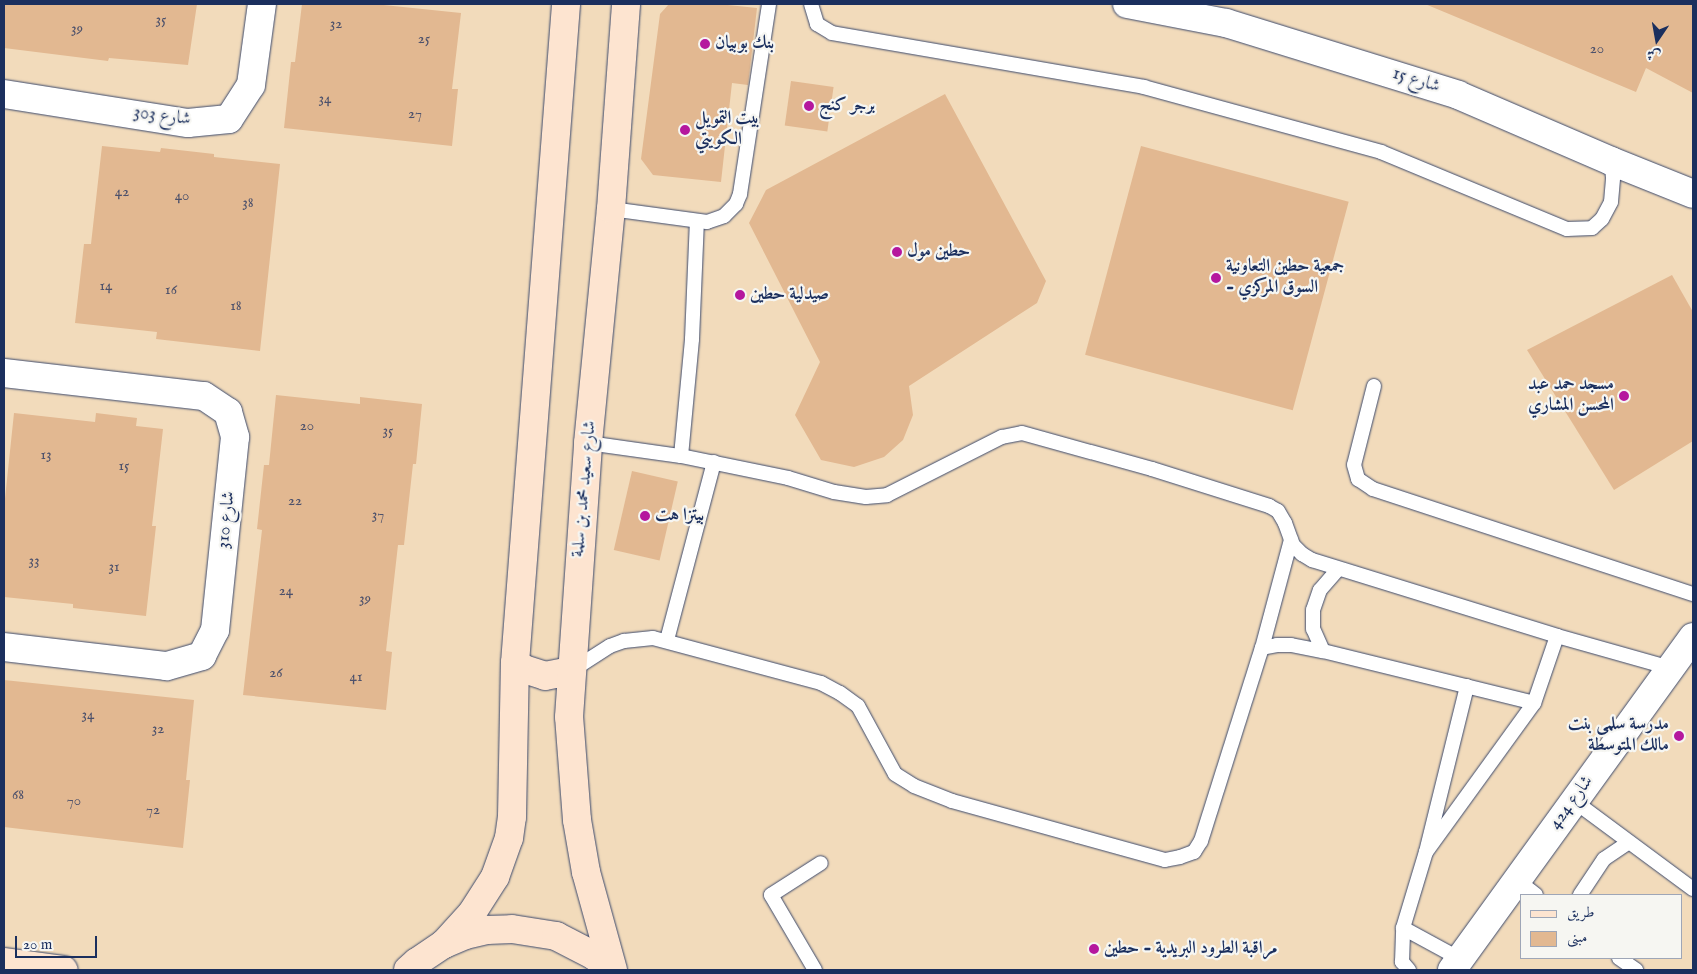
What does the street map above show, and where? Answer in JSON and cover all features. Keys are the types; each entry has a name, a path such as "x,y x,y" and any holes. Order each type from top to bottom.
{"street":[{"name":"شارع 303","path":"4,94 188,123 229,119 251,85 262,4"},
{"path":"444,944 485,896 495,877 509,838 513,796 515,662 566,4"},
{"name":"شارع سعيد محمد بن سلمة","path":"613,970 586,872 577,820 570,743 571,671 588,442 612,209 626,4"},
{"name":"شارع 15","path":"1127,4 1217,12 1458,94 1611,161 1693,194"},
{"name":"شارع 310","path":"4,373 204,396 228,412 235,437 215,630 202,656 166,666 4,647"},
{"name":"شارع 424","path":"1527,888 1574,801 1693,637"},
{"path":"515,662 529,671 545,676 571,671"},
{"name":"شارع 424","path":"1456,965 1520,896"},
{"path":"390,970 412,966 444,944 465,935 487,930 533,930 576,944 594,954 613,970"},
{"path":"4,962 63,970"}],"lane":[{"path":"612,209 707,222 724,216 736,204 740,194 769,4"},
{"path":"811,4 812,13 817,24 832,33 1144,87 1381,152 1567,229 1592,228 1602,219 1611,202 1613,177 1611,161"},
{"path":"681,456 692,339 697,222"},
{"path":"1374,386 1354,465 1358,479 1373,489 1693,594"},
{"path":"588,442 714,462 788,478 834,492 866,497 887,495 1002,437 1022,433 1152,469 1268,506 1278,511 1291,540 1302,554 1338,569 1556,636 1670,668"},
{"path":"667,640 714,462"},
{"path":"571,671 610,646 624,641 652,638 667,640 821,683 840,693 858,706 895,774 914,786 952,801 1165,860 1194,852 1201,841 1262,648 1291,540"},
{"path":"1323,651 1313,630 1313,610 1320,590 1338,569"},
{"path":"1426,852 1534,703 1556,636"},
{"path":"1262,648 1292,645 1323,651 1534,703"},
{"path":"1409,970 1402,962 1403,928 1426,852 1467,686"},
{"path":"1574,801 1693,889"},
{"path":"1581,894 1604,859 1628,842"},
{"path":"815,970 771,895 822,863"},
{"path":"1403,928 1456,965"},
{"path":"1620,959 1636,970"}],"building":[{"path":"4,4 197,4 188,65 109,58 108,61 4,48"},
{"path":"302,4 374,4 461,13 452,89 458,89 452,146 284,128 291,62 295,62"},
{"path":"669,4 718,4 757,8 748,85 732,83 721,182 653,175 641,159 660,14"},
{"path":"1425,4 1693,4 1693,93 1646,68 1636,92"},
{"name":"برجر كنج","path":"791,81 834,87 827,132 785,126"},
{"name":"حطين مول","path":"945,94 1046,281 1037,303 909,386 913,415 903,440 884,457 854,467 821,460 795,415 820,362 749,223 766,190"},
{"path":"102,146 160,152 161,148 214,154 214,157 280,164 260,351 156,339 157,332 75,323 84,244 91,244"},
{"name":"جمعية حطين التعاونية - السوق المركزي","path":"1141,146 1349,202 1293,410 1085,355"},
{"name":"مسجد حمد عبد المحسن المشاري","path":"1672,275 1693,312 1693,441 1614,490 1527,350"},
{"path":"276,395 360,404 360,397 422,404 416,464 413,464 404,545 398,545 386,651 392,652 386,710 243,695 262,530 257,529 264,465 269,465"},
{"path":"14,413 95,422 96,413 137,418 136,426 163,429 152,526 156,526 146,616 73,608 73,604 4,597 4,508"},
{"name":"بيتزا هت","path":"632,471 678,482 660,560 614,550"},
{"path":"4,680 194,700 186,780 190,780 183,848 4,827"}],"place":[{"name":"بنك بوبيان","path":"705,44"},
{"name":"برجر كنج","path":"809,106"},
{"name":"بيت التمويل الكويتي","path":"685,130"},
{"name":"حطين مول","path":"897,252"},
{"name":"جمعية حطين التعاونية - السوق المركزي","path":"1216,278"},
{"name":"صيدلية حطين","path":"740,295"},
{"name":"مسجد حمد عبد المحسن المشاري","path":"1624,396"},
{"name":"بيتزا هت","path":"645,516"},
{"name":"مدرسة سلمى بنت مالك المتوسطة","path":"1679,736"},
{"name":"مراقبة الطرود البريدية - حطين","path":"1094,949"}]}
